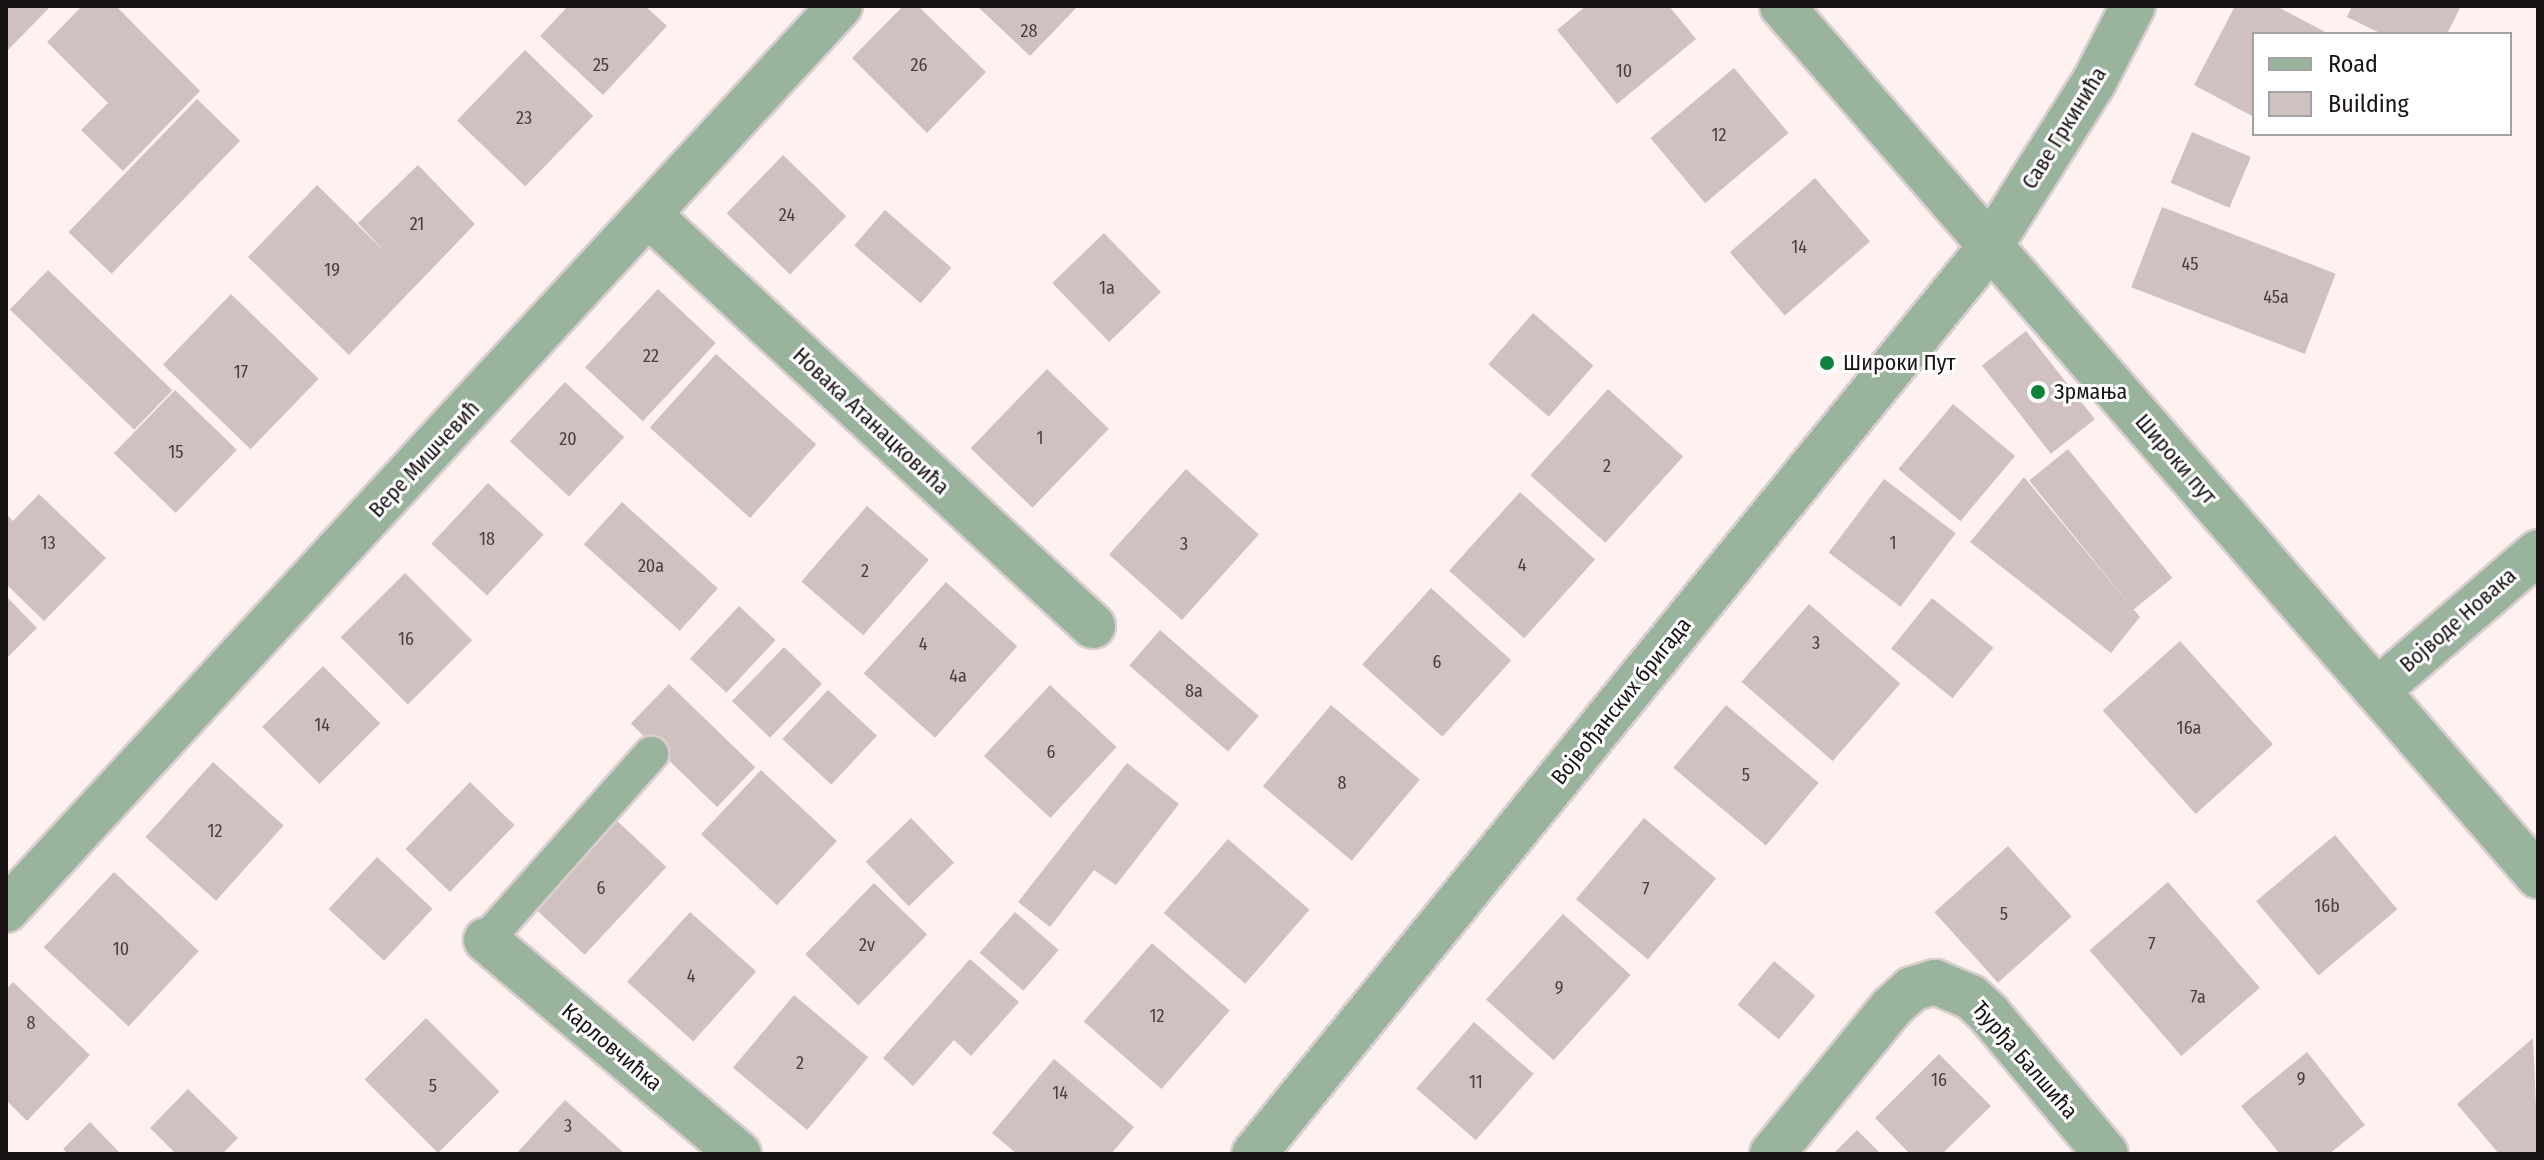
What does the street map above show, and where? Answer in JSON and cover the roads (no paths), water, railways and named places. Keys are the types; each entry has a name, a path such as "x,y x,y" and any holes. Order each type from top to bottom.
{"street":[{"name":"Вере Мишчевић","path":"6,910 840,6"},
{"name":"Широки пут","path":"1782,6 1989,248 2379,689 2538,876"},
{"name":"Саве Гркинића","path":"1989,248 2094,82 2133,6"},
{"name":"Новака Атанацковића","path":"649,215 1093,626"},
{"name":"Војвођанских бригада","path":"1254,1154 1989,248"},
{"name":"Војводе Новака","path":"2379,689 2538,552"},
{"name":"Карловчићка","path":"486,940 739,1154"},
{"name":"Ђурђа Балшића","path":"1772,1154 1892,1007 1912,989 1935,982 1971,997 1989,1014 2106,1154"}],"lane":[{"path":"486,940 651,754"}],"place":[{"name":"Широки Пут","path":"1827,363"},
{"name":"Зрмања","path":"2038,392"}]}
